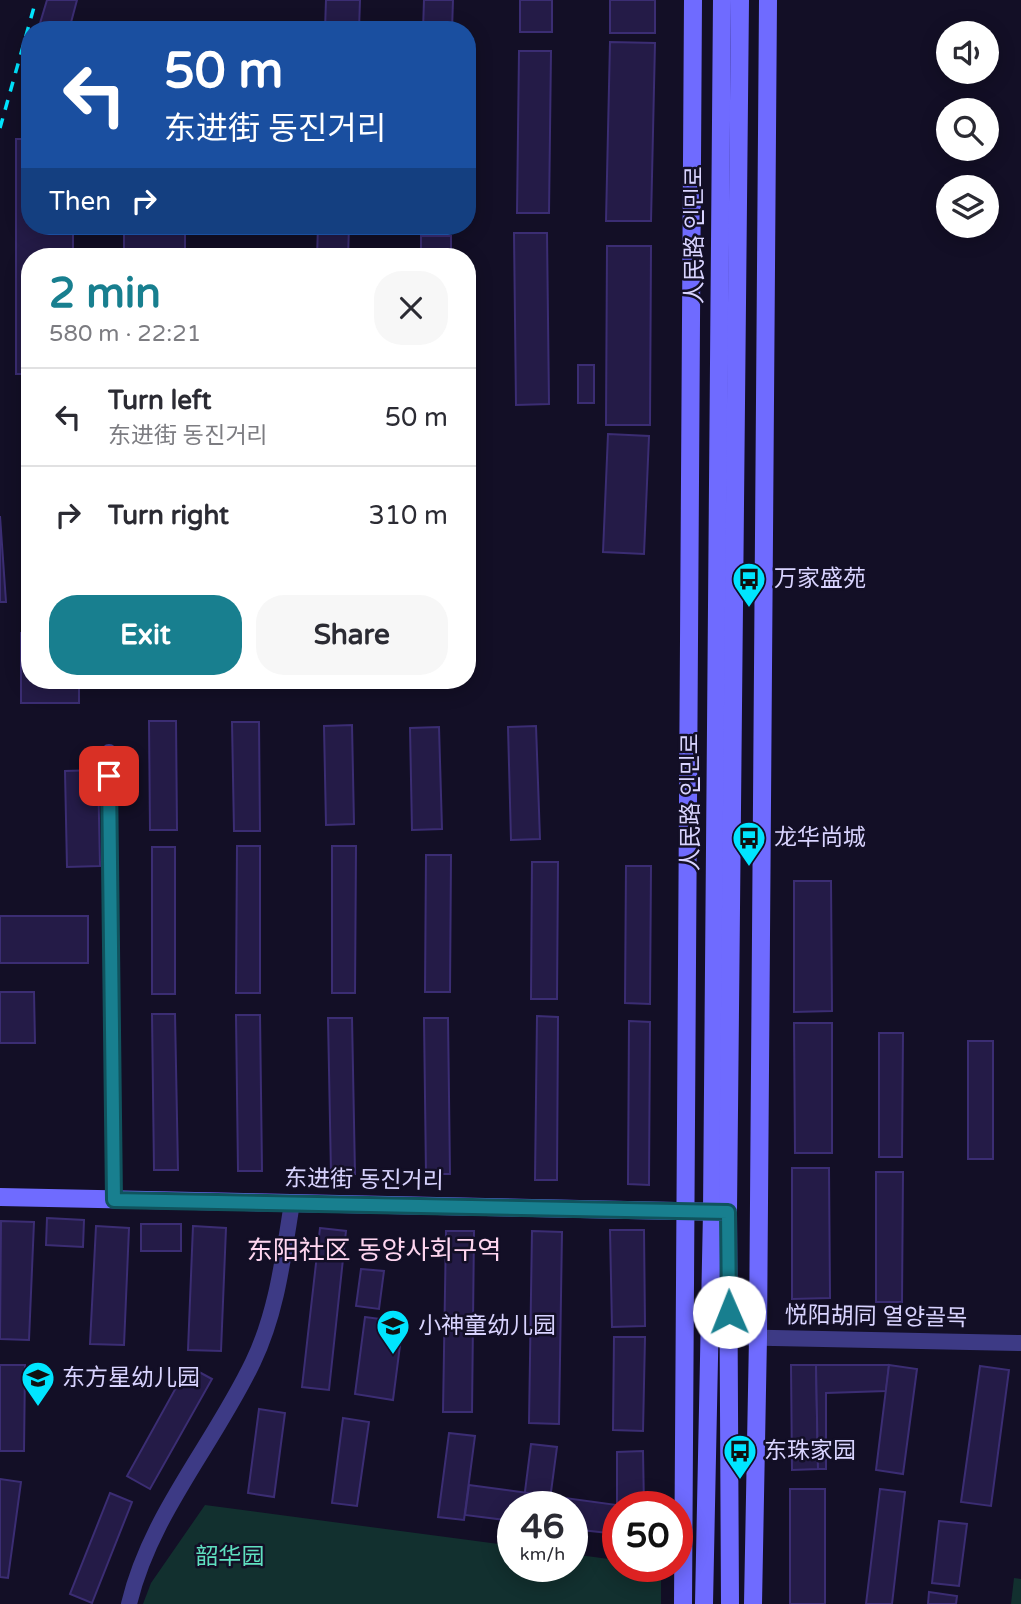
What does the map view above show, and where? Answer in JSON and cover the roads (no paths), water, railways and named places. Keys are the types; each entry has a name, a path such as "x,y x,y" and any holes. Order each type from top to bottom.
{"street":[{"path":"683,1604 694,0"},
{"name":"人民路 인민로","path":"722,0 720,1212 729,1338 730,1604"},
{"name":"人民路 인민로","path":"704,1604 720,1212 740,0"},
{"path":"753,1604 758,1337 768,0"},
{"path":"109,752 114,1200"},
{"name":"东进街 동진거리","path":"0,1198 720,1212"},
{"path":"129,1604 155,1531 244,1379 269,1325 292,1203"},
{"name":"悦阳胡同 열양골목","path":"729,1338 1021,1343"},
{"path":"684,1487 707,1487"}],"railway":[{"path":"30,21 36,0"},
{"path":"0,128 21,53"}],"place":[{"name":"万家盛苑","path":"749,609"},
{"name":"龙华尚城","path":"749,868"},
{"name":"小神童幼儿园","path":"393,1356"},
{"name":"东方星幼儿园","path":"38,1408"},
{"name":"东珠家园","path":"740,1481"}],"district":[{"name":"东阳社区 동양사회구역","path":"374,1250"}],"park label":[{"name":"韶华园","path":"230,1557"}]}
